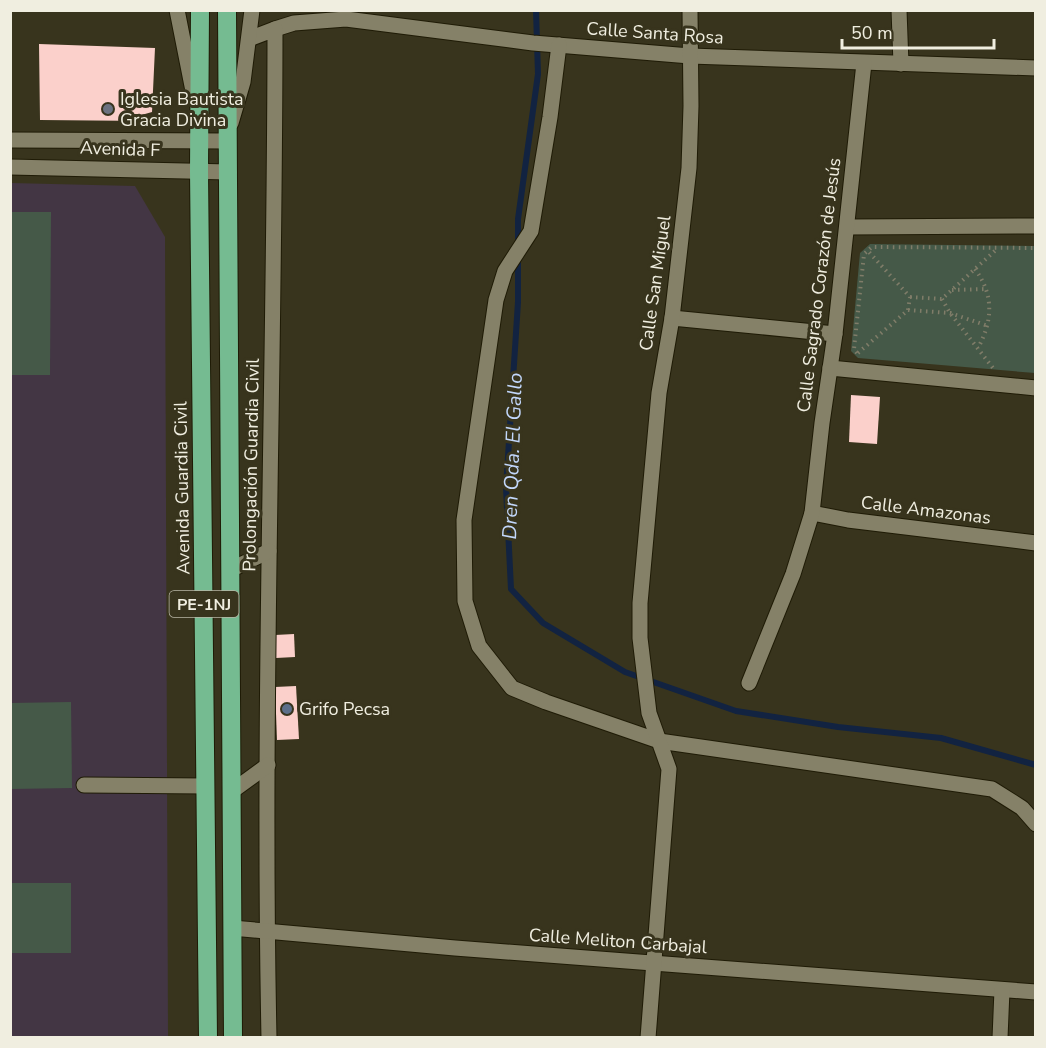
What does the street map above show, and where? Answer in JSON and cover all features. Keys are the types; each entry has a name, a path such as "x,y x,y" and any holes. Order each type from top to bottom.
{"highway":[{"name":"Avenida Guardia Civil","path":"200,10 208,1038"},
{"name":"PE-1NJ","path":"227,10 233,1038"}],"street":[{"path":"177,10 200,135"},
{"path":"228,136 243,82 252,10"},
{"name":"Calle San Miguel","path":"648,1038 669,769 650,713 640,638 640,603 659,393 672,318 689,168 690,10"},
{"path":"899,10 901,64"},
{"name":"Calle Santa Rosa","path":"275,29 294,17 346,19 559,45 690,56 1035,68"},
{"path":"249,39 275,29"},
{"name":"Prolongación Guardia Civil","path":"269,1038 267,931 269,550 275,29"},
{"path":"559,45 550,117 531,231 505,271 496,300 464,520 465,601 479,646 512,688 659,741 992,789 1023,808 1035,824"},
{"name":"Calle Sagrado Corazón de Jesús","path":"749,683 793,574 812,513 835,334 864,63"},
{"name":"Avenida F","path":"10,140 228,136"},
{"name":"Avenida F","path":"10,167 229,172"},
{"path":"847,227 1035,226"},
{"path":"672,318 835,334"},
{"path":"830,368 1035,388"},
{"name":"Calle Amazonas","path":"812,513 848,520 1035,543"},
{"path":"230,570 269,550"},
{"path":"231,792 268,765"},
{"path":"84,785 206,786"},
{"name":"Calle Meliton Carbajal","path":"232,928 653,964 1035,992"},
{"path":"1000,1038 1002,990"}],"path":[{"path":"910,297 908,310 859,355 854,349 864,254 872,247 1035,248"},
{"path":"868,251 910,297 942,299 999,248"},
{"path":"975,269 987,289 990,312 988,326 978,348"},
{"path":"951,290 987,289"},
{"path":"942,299 950,313 993,368"},
{"path":"908,310 950,313 988,326"}],"shaded area":[{"path":"11,183 135,186 165,237 168,1037 11,1038"}],"green space":[{"path":"11,212 51,212 50,375 11,375"},
{"path":"870,244 1035,246 1035,373 858,358 851,351 860,253"},
{"path":"71,702 72,788 11,789 11,703"},
{"path":"11,883 71,883 71,953 11,953"}],"building":[{"path":"39,44 155,48 152,112 145,114 146,121 40,120"},
{"path":"851,395 880,397 877,444 849,442"},
{"path":"294,634 295,657 276,658 275,635"},
{"path":"296,686 299,739 277,740 275,687"}],"waterway":[{"name":"Dren Qda. El Gallo","path":"518,245 518,219 538,74 536,10"},
{"name":"Dren Qda. El Gallo","path":"518,258 518,302 506,488 511,589 543,623 625,672 736,711 838,727 941,738 1036,765"}],"place":[{"name":"Iglesia Bautista Gracia Divina","path":"108,109"},
{"name":"Grifo Pecsa","path":"287,709"}]}
